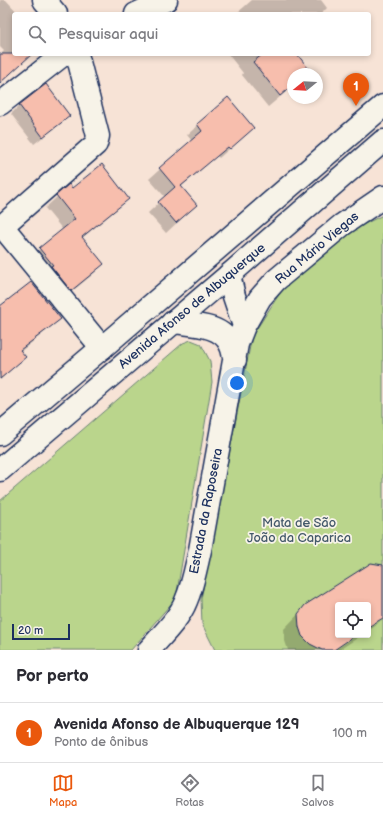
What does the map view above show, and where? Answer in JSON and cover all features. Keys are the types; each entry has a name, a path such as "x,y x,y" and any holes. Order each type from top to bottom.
{"street":[{"path":"44,0 54,12"},
{"path":"140,12 166,0"},
{"path":"0,104 61,56"},
{"path":"78,56 98,136 96,144 1,227 102,348"},
{"name":"Avenida Afonso de Albuquerque","path":"0,434 383,106"},
{"name":"Avenida Afonso de Albuquerque","path":"0,470 229,275 383,141"},
{"name":"Rua Mário Viegas","path":"244,326 260,298 276,280 342,225 383,197"},
{"path":"229,275 244,326"},
{"name":"Estrada da Raposeira","path":"173,322 217,330 226,337 231,344 235,360"},
{"name":"Estrada da Raposeira","path":"149,650 179,614 186,601 190,588 200,550 237,344 244,326"}],"green space":[{"name":"Mata de São João da Caparica","path":"383,215 383,650 215,650 202,624 201,599 252,336 280,293 310,262 338,237"},
{"path":"191,340 201,344 210,361 212,382 176,598 131,650 0,650 0,501 183,343"}],"building":[{"path":"0,54 30,56 0,83"},
{"path":"260,56 299,56 308,68 287,68 287,90 280,96 253,62"},
{"path":"46,84 70,116 43,137 19,105"},
{"path":"228,97 254,128 230,149 228,147 181,186 197,205 176,223 158,202 175,187 159,168 202,131 197,124"},
{"path":"102,164 129,199 82,237 104,264 71,291 39,248 75,219 56,195 69,184 72,188"},
{"path":"31,282 61,319 20,350 26,357 0,379 0,306"},
{"path":"371,563 383,565 383,618 371,625 371,602 335,602 335,638 352,638 334,650 322,650 310,644 302,636 299,627 298,614 305,605"}],"place":[{"name":"Avenida Afonso de Albuquerque 129","path":"356,106"}]}
